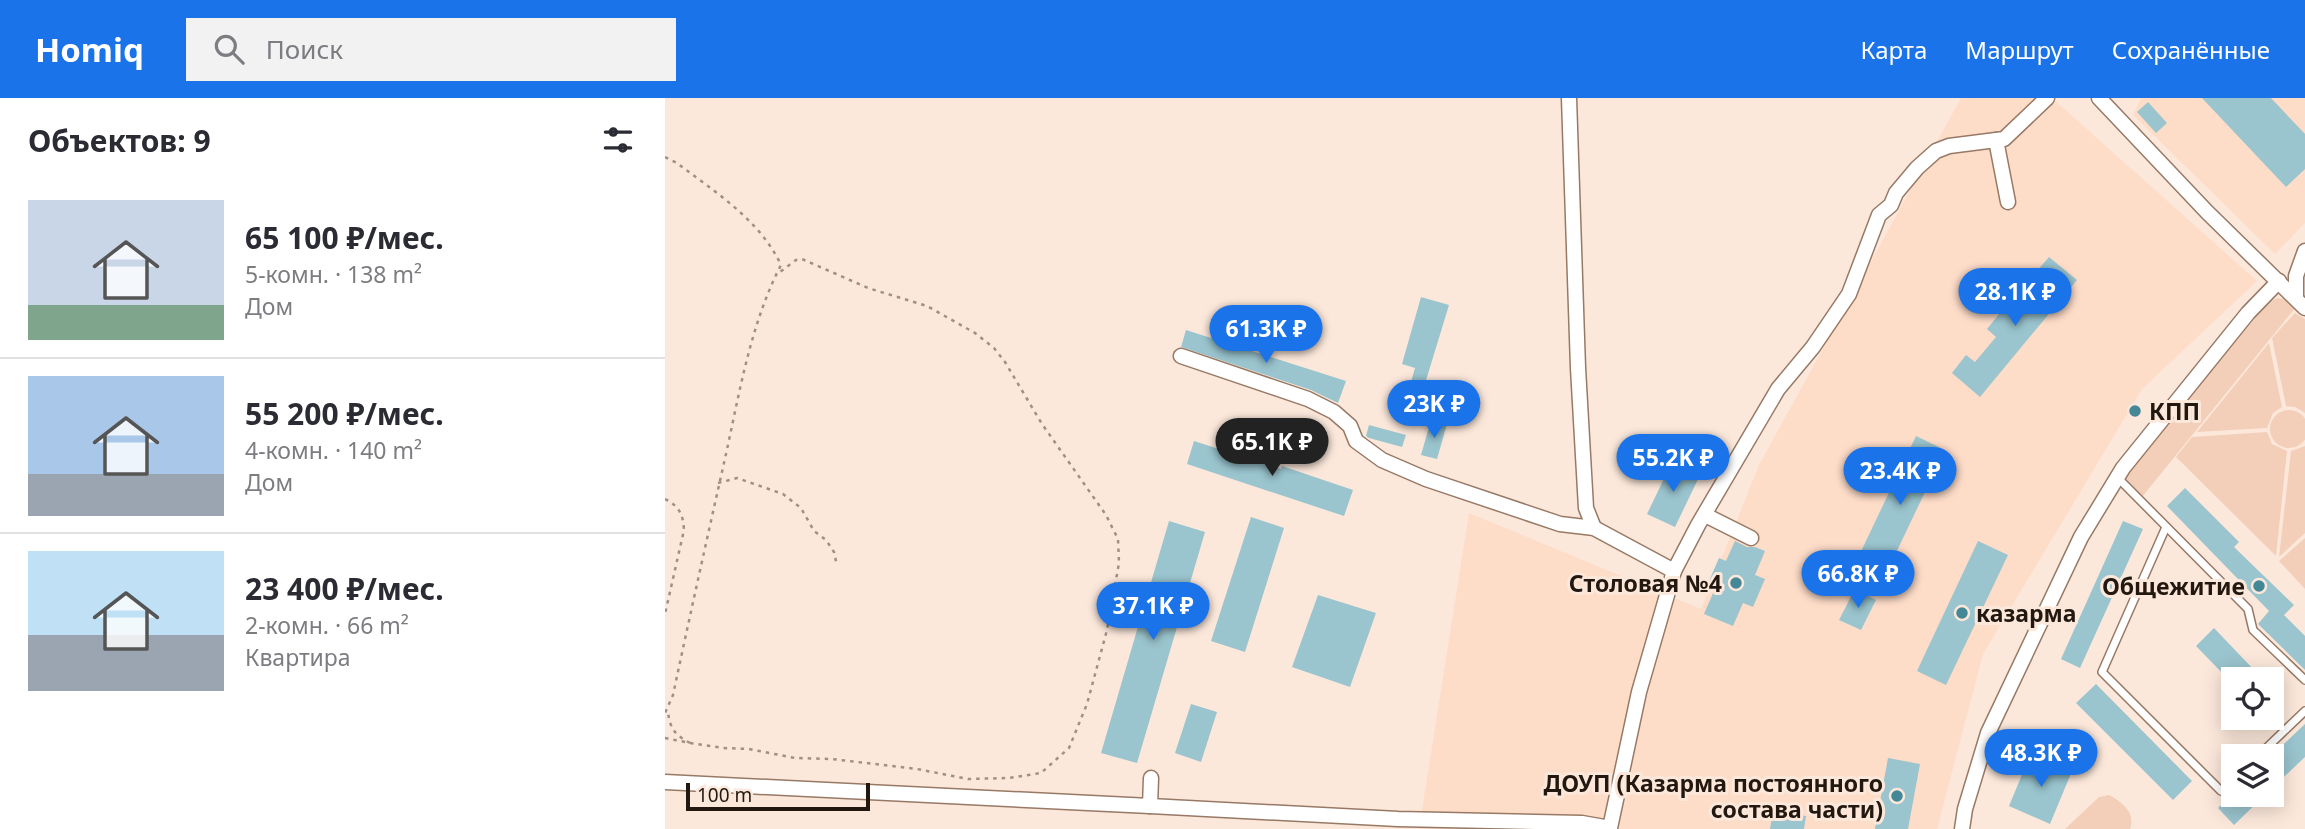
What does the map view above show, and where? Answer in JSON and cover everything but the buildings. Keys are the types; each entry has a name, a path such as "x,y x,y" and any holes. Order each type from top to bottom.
{"street":[{"path":"1569,98 1578,368 1586,508 1594,528"},
{"path":"665,782 1150,806 1397,824 1582,823 1610,829 1639,692 1674,571 1778,388 1813,347 1849,294 1879,215 1891,205 1896,193 1936,150 2004,139 2047,98"},
{"path":"2099,98 2207,212 2300,303"},
{"path":"1996,140 2008,202"},
{"path":"2300,303 2296,276 2305,251"},
{"path":"1962,829 1988,733 2081,537 2117,477 2216,351 2279,281"},
{"path":"1181,356 1308,399 1334,412 1350,426 1356,441 1382,460 1426,479 1560,524 1594,528 1674,571"},
{"path":"1705,515 1751,538"},
{"path":"1150,806 1151,778"}],"lane":[{"path":"2117,477 2248,609 2253,630 2305,680"},
{"path":"2166,527 2102,672 2221,791"},
{"path":"2271,744 2305,711"}],"path":[{"path":"665,157 677,163 748,219 773,246 782,265 755,329 666,711 676,736 690,743"},
{"path":"665,738 795,758 832,759 917,769 968,779 1009,778 1041,773 1069,748 1087,704 1115,594 1119,563 1118,539 1106,515 1042,424 994,348 975,333 927,306 868,288 802,259 796,260 776,275"},
{"path":"718,483 737,478 783,494 801,508 814,531 826,540 834,552 837,566"},
{"path":"665,499 675,504 684,516 684,530 665,614"}],"shaded area":[{"path":"1961,98 2052,98 2257,281 2142,389 1983,654 1937,829 1419,829 1469,513 1701,609 1759,465"},
{"path":"2141,98 2305,98 2305,223 2275,254 2133,115"},
{"path":"2277,298 2296,307 2142,497 2125,480 2149,436 2199,385 2267,304"},
{"path":"2295,313 2305,319 2305,413 2295,407 2286,406 2272,338"},
{"path":"2269,343 2282,407 2273,413 2267,428 2197,432"},
{"path":"2289,410 2302,416 2306,422 2306,436 2302,442 2289,448 2276,442 2270,429 2276,416"},
{"path":"2267,432 2272,444 2287,451 2276,556 2176,457 2192,437"},
{"path":"2305,446 2305,533 2279,557 2291,451"},
{"path":"2305,538 2305,589 2279,561"},
{"path":"2109,795 2129,813 2130,829 2065,829 2099,797"}],"place":[{"name":"КПП","path":"2135,411"},
{"name":"Столовая №4","path":"1736,583"},
{"name":"Общежитие","path":"2259,586"},
{"name":"казарма","path":"1962,613"},
{"name":"ДОУП (Казарма постоянного состава части)","path":"1897,796"}]}
